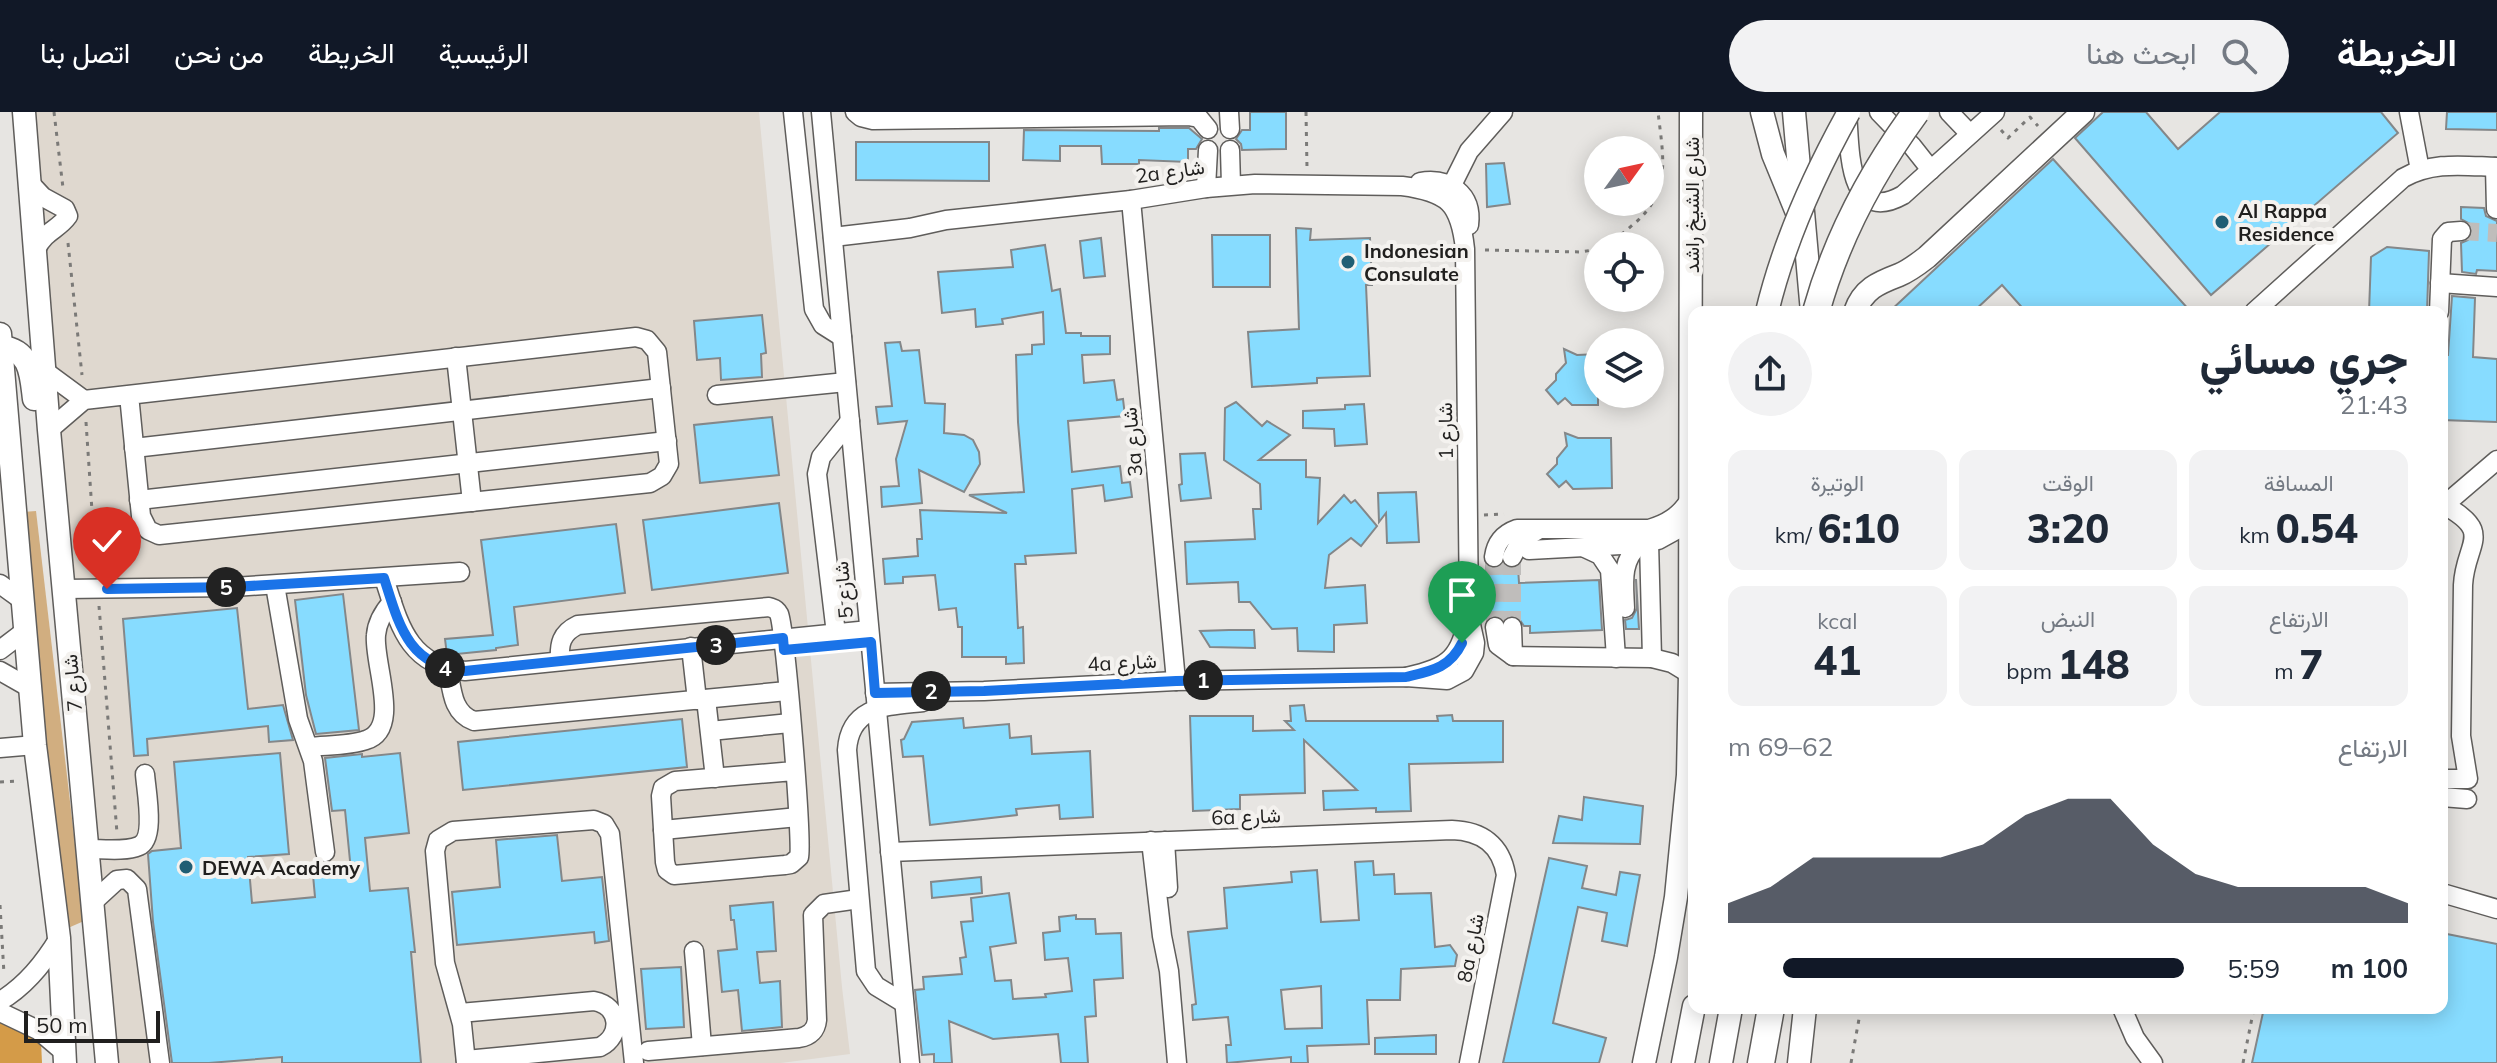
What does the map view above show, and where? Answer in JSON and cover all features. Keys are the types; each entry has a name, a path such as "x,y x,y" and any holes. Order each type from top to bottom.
{"highway":[{"path":"1816,306 1861,198 1916,112"},
{"path":"1761,1063 1770,1014"}],"main road":[{"name":"شارع 7","path":"24,112 63,589 107,1063"},
{"name":"شارع الشيخ راشد","path":"1690,306 1691,112"},
{"path":"1762,112 1783,180 1806,230"},
{"path":"1769,306 1797,220 1848,112"},
{"path":"1858,306 1873,286 1909,270 1927,257 2083,112"},
{"path":"1797,119 1813,306"},
{"path":"1690,276 1697,306"},
{"path":"0,334 4,436 35,745 59,938 68,1060"},
{"path":"1,347 18,352 29,366 37,424 50,437"},
{"name":"شارع الشيخ راشد","path":"1644,1063 1676,897 1688,775"},
{"path":"1683,1063 1692,1014"},
{"path":"1721,1063 1730,1014"},
{"path":"1799,1063 1804,1014"}],"street":[{"path":"793,112 814,309 823,325 842,337"},
{"name":"شارع 5","path":"821,112 910,1063"},
{"path":"855,112 873,120 1188,116 1199,118 1208,129"},
{"path":"1454,193 1469,151 1503,112"},
{"path":"1848,112 1853,180 1863,194 1878,202 1895,199 1992,115"},
{"path":"1879,112 1931,170"},
{"path":"1949,112 1970,134"},
{"path":"2409,112 2420,170"},
{"path":"1206,188 1208,150"},
{"path":"1230,150 1231,185"},
{"path":"2261,306 2394,185 2420,170 2446,165 2496,167 2496,209"},
{"name":"2a شارع","path":"832,230 1131,200 1231,185 1402,186 1432,180 1454,193"},
{"path":"30,183 43,197 65,209 68,216 46,233 36,249"},
{"name":"شارع 1","path":"1454,193 1465,249 1469,613 1475,643 1470,663 1458,665"},
{"name":"3a شارع","path":"1131,200 1176,681"},
{"path":"2439,306 2442,239 2448,232 2461,231"},
{"path":"2440,283 2497,287"},
{"path":"46,372 84,400 642,337 657,352 670,457 667,471 650,483 159,535 145,527 139,500 129,395"},
{"path":"456,357 472,502"},
{"path":"717,395 846,382"},
{"path":"134,448 661,388"},
{"path":"50,437 84,400"},
{"path":"836,639 817,474 821,457 850,421"},
{"path":"139,500 667,441"},
{"path":"2448,502 2497,460"},
{"path":"2448,509 2466,518 2475,541 2465,568 2463,585 2461,736 2468,779 2448,779"},
{"path":"1688,510 1649,529 1544,529 1532,532 1521,540 1512,555 1644,543 1675,532 1688,512"},
{"path":"1621,658 1625,568 1630,554 1644,543"},
{"path":"1644,543 1652,658"},
{"path":"1582,547 1600,555 1610,570 1621,658"},
{"path":"63,589 275,585 460,572"},
{"path":"384,578 408,641 426,658 448,669 465,671 691,647 783,644 870,636"},
{"path":"0,584 22,600"},
{"path":"275,585 298,719 313,761 325,852"},
{"path":"309,747 366,740 379,731 385,709 375,636 380,617 392,602"},
{"path":"560,661 561,642 565,634 578,625 769,607 779,615 783,644 790,723 801,852 795,862 785,865 674,875 667,870 663,830 661,796 666,784 794,771"},
{"path":"1503,627 1498,645 1513,656 1652,658 1672,663 1688,673"},
{"path":"0,650 25,631"},
{"path":"691,647 710,731 715,778"},
{"name":"4a شارع","path":"876,700 1176,681 1406,677 1458,665"},
{"path":"448,669 456,707 461,714 474,721 787,691"},
{"path":"0,671 30,688"},
{"path":"876,700 857,722 848,742 859,899 868,976 876,986 904,1003"},
{"path":"710,731 790,723"},
{"path":"0,748 35,745"},
{"path":"88,849 133,848 144,844 149,833 145,774"},
{"path":"2448,797 2467,799"},
{"path":"663,830 798,817"},
{"path":"460,1013 594,1001 608,1006 616,1018 615,1033 600,1047 466,1062 460,1013 449,985 445,963 435,851 438,840 453,831 589,820 599,821 610,834 641,1057 702,1046 799,1038 812,1032 817,1020 813,915 824,904 859,899"},
{"name":"6a شارع","path":"891,858 974,848 1452,830 1475,832 1493,844"},
{"path":"1158,841 1170,936 1169,971 1177,1063"},
{"name":"8a شارع","path":"1469,1063 1505,886 1504,864 1493,844"},
{"path":"93,902 117,880 127,879 137,889 160,1063"},
{"path":"2448,895 2493,904"},
{"path":"59,938 36,972 2,1004 38,1030 68,1060"},
{"path":"694,951 702,1046"},
{"path":"2124,1014 2135,1038 2153,1063"}],"path":[{"path":"1306,112 1307,168"},
{"path":"1622,232 1647,212 1657,196 1663,169 1658,112"},
{"path":"1992,115 2008,138 2030,117 2052,141"},
{"path":"1485,246 1485,250 1584,251"},
{"path":"0,905 2,1004"},
{"path":"1851,1063 1860,1014"},
{"path":"2243,1063 2253,1014"}],"shaded area":[{"path":"29,112 759,112 850,1054 781,1063 108,1063"},
{"path":"36,511 84,921 68,928 40,742 23,512"},
{"path":"21,1021 41,1041 42,1063 0,1063 0,1023"}],"building":[{"path":"1250,112 1286,112 1286,149 1242,150 1236,139 1242,130 1250,130"},
{"name":"Al Rappa Residence","path":"2103,112 2146,112 2178,149 2220,112 2381,112 2398,133 2211,295 2075,138"},
{"path":"2447,112 2497,112 2497,130 2446,129"},
{"path":"1159,128 1189,128 1202,139 1196,149 1188,149 1188,162 1139,160 1139,164 1102,164 1101,146 1060,146 1060,161 1023,160 1024,130 1159,131"},
{"path":"856,142 989,142 989,181 856,180"},
{"path":"2053,159 2186,306 2021,306 2002,285 1979,306 1895,306"},
{"path":"1504,163 1510,204 1487,207 1486,164"},
{"path":"2461,207 2484,208 2486,216 2497,221 2497,271 2462,272 2461,243 2468,240 2473,231 2470,224 2461,219"},
{"path":"1296,228 1311,229 1310,240 1370,238 1372,285 1366,285 1370,376 1317,378 1317,383 1252,387 1248,332 1299,329"},
{"path":"1212,235 1270,235 1270,287 1213,287"},
{"path":"1101,238 1105,276 1084,278 1080,241"},
{"path":"1045,245 1052,291 1060,289 1066,333 1110,336 1110,354 1082,355 1084,383 1114,380 1117,400 1123,399 1125,416 1068,421 1072,472 1120,466 1122,483 1130,482 1132,497 1105,501 1103,485 1072,489 1076,553 1025,556 1026,564 1015,564 1018,628 1023,627 1024,663 1006,664 1006,657 962,657 962,627 958,627 956,608 939,610 935,575 903,577 903,583 885,584 883,559 918,556 917,539 922,539 920,510 1007,513 969,495 1024,492 1016,355 1032,354 1032,345 1044,344 1043,312 1002,319 1003,324 976,327 975,309 942,313 938,272 1013,267 1011,250"},
{"path":"2387,247 2429,251 2427,306 2369,306 2371,257"},
{"path":"2452,296 2475,298 2473,357 2497,359 2497,422 2448,420"},
{"path":"762,315 766,353 761,354 762,377 721,380 720,358 697,360 694,321"},
{"path":"900,342 902,351 919,350 925,403 945,404 944,433 964,435 973,440 980,464 964,492 919,470 922,503 882,507 881,487 899,486 896,459 907,421 878,424 876,407 892,406 885,343"},
{"path":"1564,349 1584,355 1584,405 1572,405 1565,398 1558,404 1546,390 1566,363"},
{"path":"1236,402 1262,426 1267,421 1290,435 1259,460 1306,460 1306,477 1320,478 1318,523 1344,495 1351,503 1355,500 1377,526 1361,546 1351,538 1329,555 1325,588 1365,585 1367,623 1334,625 1334,652 1298,651 1297,628 1272,629 1250,602 1239,602 1238,582 1187,584 1185,542 1255,539 1253,509 1261,509 1260,484 1224,460 1225,408"},
{"path":"1364,404 1367,444 1335,446 1334,429 1303,428 1303,411 1345,409 1345,405"},
{"path":"772,417 779,475 700,483 694,425"},
{"path":"1565,433 1578,438 1611,438 1612,488 1573,489 1566,481 1559,487 1547,474 1567,446"},
{"path":"1205,453 1211,498 1181,501 1180,454"},
{"path":"1416,492 1419,542 1387,543 1386,513 1379,522 1378,493"},
{"path":"779,503 788,573 652,590 643,520"},
{"path":"616,524 625,593 514,607 518,645 447,655 445,639 493,635 481,540"},
{"path":"1503,565 1512,569 1518,567 1519,583 1599,580 1602,630 1530,633 1530,626 1524,626 1517,616 1504,619 1488,617 1486,566 1493,569"},
{"path":"1636,579 1639,629 1626,629 1625,620 1632,618 1637,608"},
{"path":"343,594 359,730 316,734 306,695 295,600"},
{"path":"237,608 248,709 283,705 293,740 269,742 268,726 147,739 148,755 134,756 123,619"},
{"path":"1254,630 1255,648 1210,647 1200,631"},
{"path":"1304,705 1306,721 1438,721 1437,716 1452,715 1453,721 1503,721 1503,762 1409,764 1411,811 1376,812 1376,808 1324,810 1323,791 1357,790 1304,740 1305,793 1240,795 1240,809 1193,811 1190,716 1253,716 1253,731 1294,730 1285,721 1291,721 1290,706"},
{"path":"963,718 964,728 1009,724 1010,738 1031,736 1032,754 1090,751 1093,817 1060,819 1059,805 1016,809 1017,815 930,825 923,756 903,757 901,740 912,722"},
{"path":"682,719 687,767 463,790 458,742"},
{"path":"280,753 289,854 248,857 252,903 315,897 313,875 351,871 345,810 332,811 325,758 400,753 409,833 365,838 370,891 408,888 421,1063 282,1063 282,1057 172,1063 153,922 148,854 181,848 174,762"},
{"path":"1584,797 1643,806 1640,844 1553,843 1559,816 1582,820"},
{"path":"557,835 562,881 602,877 609,941 595,943 594,932 457,945 452,892 500,887 496,840"},
{"path":"1549,858 1587,866 1582,888 1616,895 1620,872 1640,875 1627,946 1602,941 1607,913 1578,907 1553,1023 1606,1038 1599,1063 1503,1063"},
{"path":"1373,861 1374,875 1394,874 1395,894 1431,893 1435,947 1450,945 1457,955 1455,966 1401,969 1400,1000 1367,1000 1369,1044 1307,1046 1308,1063 1291,1063 1291,1057 1227,1063 1226,1045 1231,1045 1228,1017 1193,1020 1192,1005 1196,1004 1188,932 1227,928 1224,888 1292,882 1291,872 1317,870 1321,922 1359,920 1355,862","holes":["1321,986 1322,1028 1285,1029 1281,990"]},
{"path":"981,877 982,893 932,898 931,882"},
{"path":"1009,893 1016,943 990,947 995,981 1011,980 1013,999 1046,997 1045,994 1072,991 1068,958 1045,960 1043,933 1060,931 1059,917 1076,915 1076,919 1095,919 1096,934 1121,933 1123,978 1094,980 1096,1016 1085,1017 1088,1063 1061,1063 1058,1034 993,1039 949,1021 952,1063 934,1063 934,1054 922,1055 915,990 924,989 923,977 962,974 960,958 966,957 961,922 973,921 971,898"},
{"path":"773,902 776,951 757,952 760,983 780,981 782,1027 742,1031 738,990 722,992 718,951 737,949 730,906"},
{"path":"2448,934 2497,944 2497,1063 2252,1063 2263,1014 2448,1014"},
{"path":"681,967 684,1027 646,1029 641,969"},
{"path":"1436,1035 1436,1054 1375,1054 1375,1038"}],"tunnel":[{"path":"2461,231 2497,233"},
{"path":"1494,557 1495,627"},
{"path":"1512,557 1512,627"}],"place":[{"name":"Al Rappa Residence","path":"2222,222"},
{"name":"Indonesian Consulate","path":"1348,262"},
{"name":"DEWA Academy","path":"186,867"}],"route":[{"path":"107,589 233,587 384,578 401,626 419,654 448,669 465,671 783,638 784,650 871,642 875,693 1176,681 1406,677 1444,666 1452,660 1462,643"}]}
